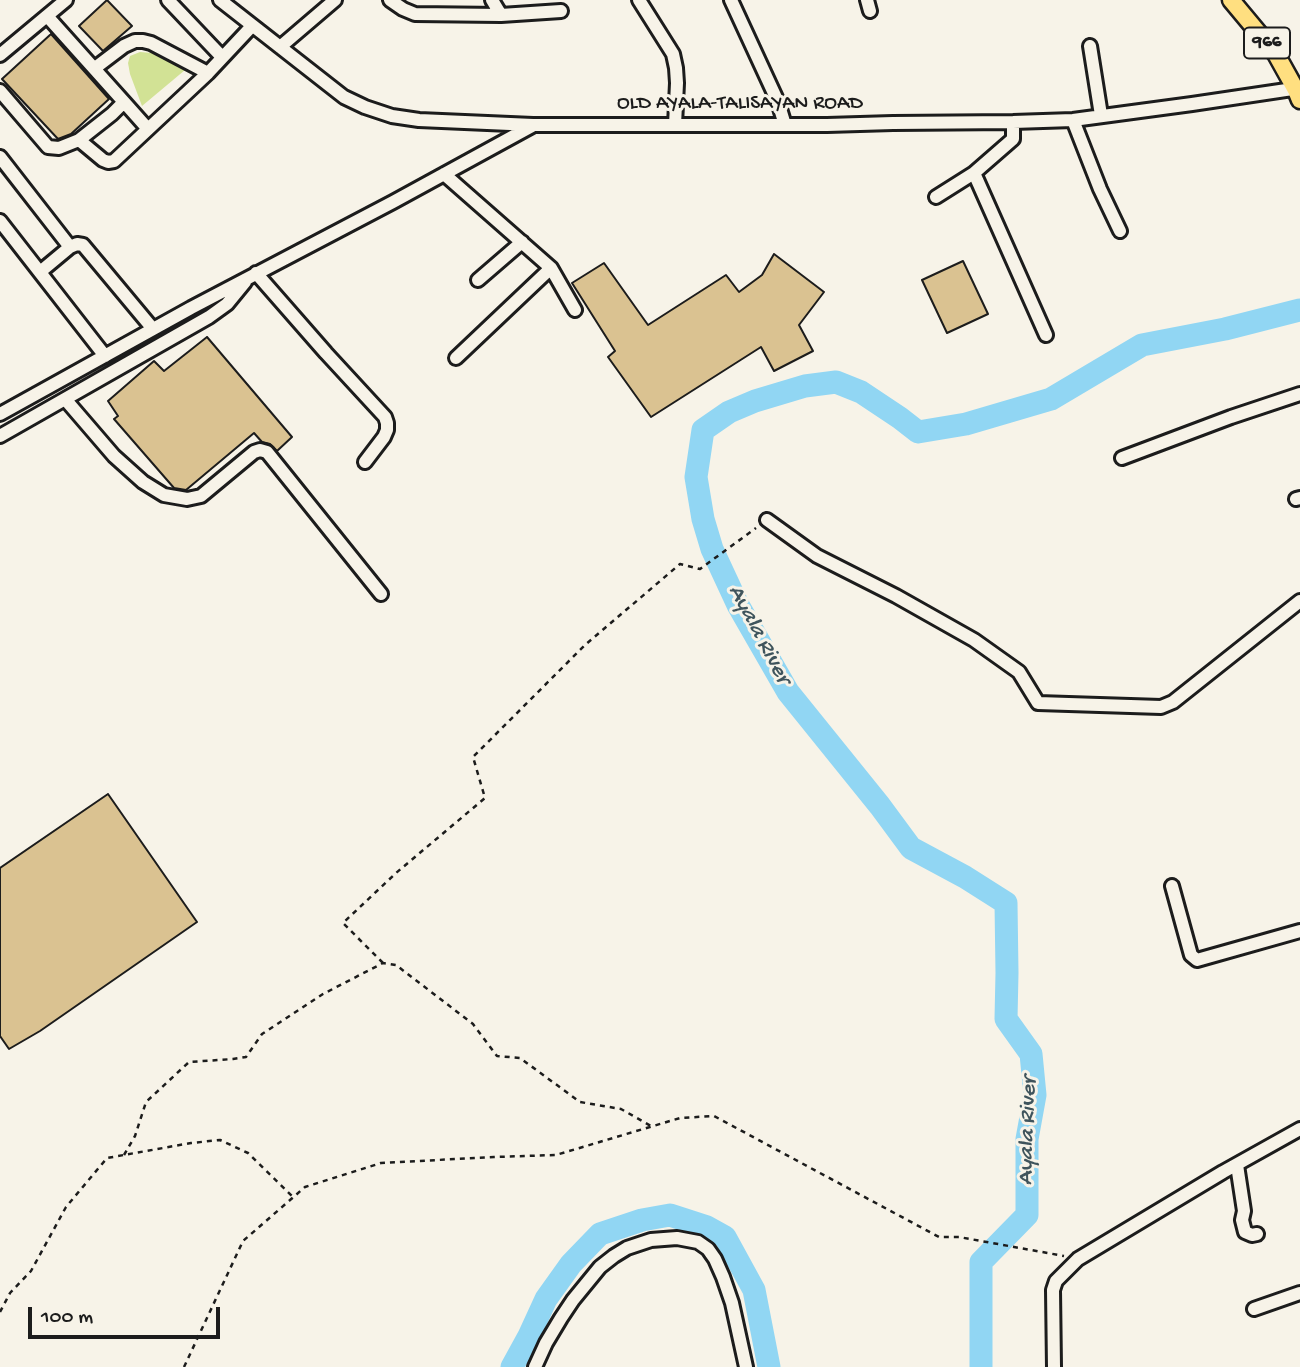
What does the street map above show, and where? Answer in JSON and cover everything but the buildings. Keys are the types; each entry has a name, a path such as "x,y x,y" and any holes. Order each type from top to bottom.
{"main road":[{"name":"966","path":"1231,0 1276,54 1299,92"}],"street":[{"path":"0,55 66,0"},
{"path":"168,0 222,57"},
{"name":"OLD AYALA-TALISAYAN ROAD","path":"220,0 344,97 392,116 419,120 533,125 1013,122 1073,120 1299,92"},
{"path":"280,47 335,0"},
{"path":"390,0 415,14 501,15 561,12 553,0"},
{"path":"492,0 501,15"},
{"path":"639,0 673,54 677,83 675,125"},
{"path":"731,0 778,102 785,125"},
{"path":"47,16 148,129"},
{"path":"79,141 103,160 114,161 208,73 253,26"},
{"path":"95,68 124,46 142,41 151,43 208,73"},
{"path":"1090,46 1101,115"},
{"path":"0,90 48,147 58,148 79,141 124,102"},
{"path":"1073,120 1100,189 1120,230"},
{"path":"936,197 974,173 1013,139 1013,122"},
{"path":"0,414 533,125"},
{"path":"0,157 70,247"},
{"path":"974,173 1046,335"},
{"path":"443,174 551,268 575,310"},
{"path":"0,221 105,356"},
{"path":"478,280 522,242"},
{"path":"40,272 70,247 77,243 83,245 153,329"},
{"path":"456,358 551,268"},
{"path":"0,436 209,317 227,304 253,275"},
{"path":"253,275 385,417 387,430 384,437 365,462"},
{"path":"1122,458 1300,394"},
{"path":"65,399 114,456 142,482 164,495 187,499 201,496 254,452 267,452 381,594"},
{"path":"767,520 817,556 974,640 1019,672 1038,703 1161,706 1173,702 1300,601"},
{"path":"1172,886 1191,955 1197,961 1300,930"},
{"path":"1054,1367 1053,1290 1056,1281 1078,1259 1300,1129"},
{"path":"1237,1165 1244,1205 1242,1220 1245,1232 1257,1234"},
{"path":"535,1367 567,1309 600,1268 627,1248 651,1240 677,1238 698,1242 708,1249 715,1259 732,1303 746,1367"},
{"path":"1254,1309 1300,1293"}],"path":[{"path":"383,963 343,923 396,873 485,798 473,757 585,645 680,564 701,569 767,520"},
{"path":"124,1155 135,1136 146,1102 189,1062 246,1056 262,1034 323,994 383,963 396,965 473,1024 497,1056 520,1058 580,1102 621,1109 651,1127"},
{"path":"184,1367 243,1241 305,1186 381,1163 556,1156 680,1118 714,1116 939,1237 959,1237 1078,1259"},
{"path":"0,1312 10,1293 31,1271 66,1207 107,1158 220,1140 248,1153 293,1197"}],"green space":[{"path":"140,52 152,53 185,70 142,106 128,63 130,56"}],"waterway":[{"name":"Ayala River","path":"981,1367 981,1262 1027,1215 1027,1139 1035,1095 1031,1054 1006,1019 1006,903 911,848 788,692 738,605 712,549 703,519 696,477 703,430 729,412 755,401 805,386 836,382 861,392 918,432 966,424 1051,399 1142,345 1225,329 1300,310"},
{"name":"Ayala River","path":"512,1367 546,1299 571,1264 600,1234 642,1220 670,1215 707,1227 725,1237 754,1290 769,1367"}]}
